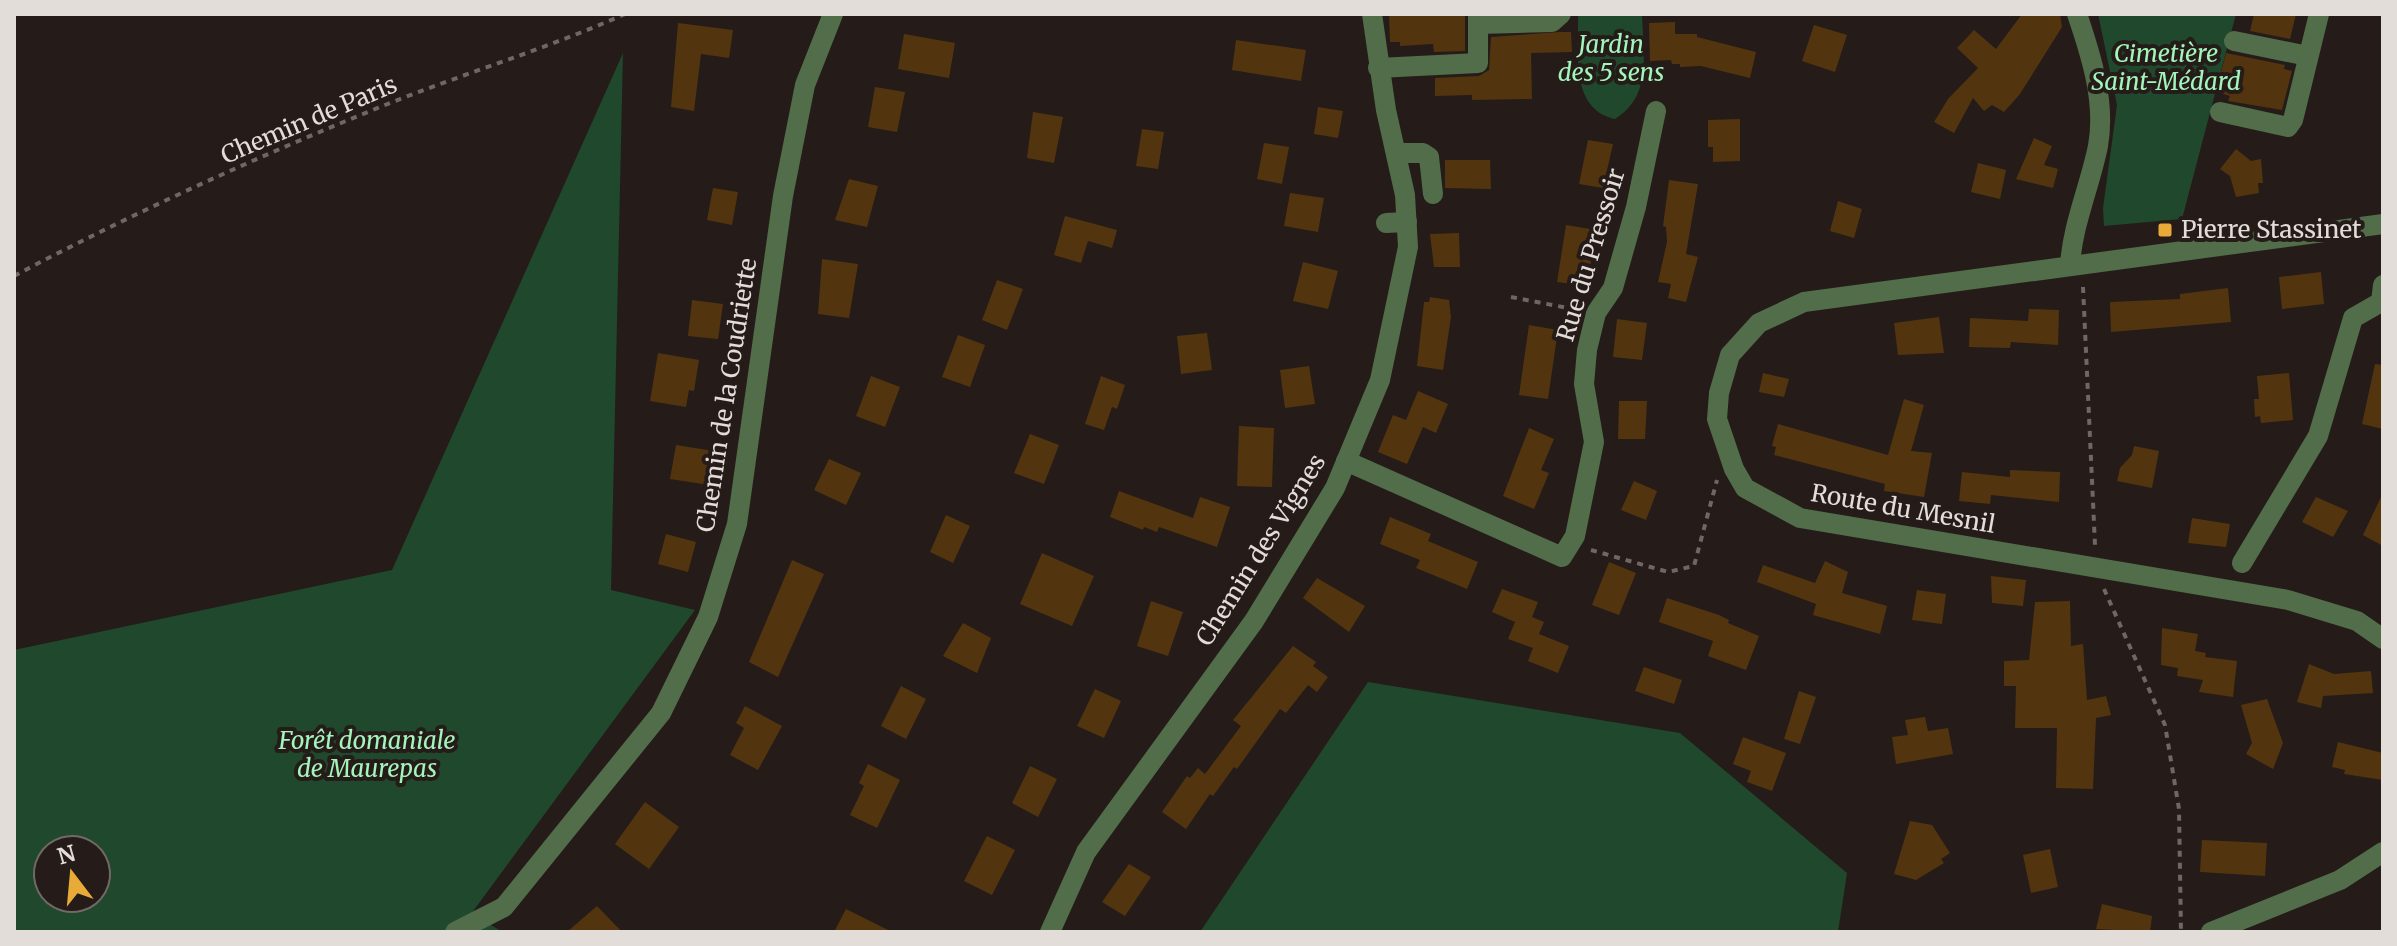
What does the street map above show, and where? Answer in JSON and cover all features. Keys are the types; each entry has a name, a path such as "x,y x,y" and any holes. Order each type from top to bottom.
{"street":[{"name":"Chemin de la Coudriette","path":"455,932 504,907 661,713 708,617 737,524 783,196 805,85 833,14"},
{"name":"Chemin des Vignes","path":"1050,932 1086,852 1254,621 1335,488 1380,380 1408,247 1396,153 1379,113 1372,14"},
{"path":"1378,68 1478,63 1478,19 1520,18 1552,22 1561,14"},
{"path":"2076,265 2072,243 2099,143 2098,88 2077,14"},
{"path":"2220,112 2288,127 2319,14"},
{"path":"2234,41 2308,56"},
{"name":"Rue du Pressoir","path":"1570,544 1589,479 1594,442 1584,384 1596,313 1613,288 1636,207 1656,111"},
{"path":"1396,153 1423,153 1429,157 1433,194"},
{"path":"1386,223 1407,222"},
{"name":"Route du Mesnil","path":"2383,224 1804,302 1759,323 1730,355 1719,393 1717,419 1734,469 1745,488 1800,518 2288,600 2357,621 2383,639"},
{"path":"2242,563 2318,436 2353,318 2382,297"},
{"path":"1346,461 1562,557 1570,544"},
{"path":"2211,932 2340,880 2383,852"}],"path":[{"name":"Chemin de Paris","path":"14,276 170,198 300,142 387,105 559,43 625,14"},
{"path":"2076,265 2094,533"},
{"path":"1511,297 1596,313"},
{"path":"1570,544 1668,572 1694,566 1717,480 1734,469"},
{"path":"2096,569 2129,651 2165,725 2179,809 2181,932"}],"green space":[{"name":"Jardin des 5 sens","path":"1578,14 1642,14 1644,58 1641,86 1627,109 1615,119 1600,113 1590,104 1583,91 1578,61"},
{"name":"Cimetière Saint-Médard","path":"2098,14 2236,14 2182,219 2104,226 2103,208 2117,105"},
{"name":"Forêt domaniale de Maurepas","path":"623,53 611,590 695,610 471,914 503,932 14,932 14,650 392,570"},
{"path":"1368,682 1680,733 1847,873 1838,932 1200,932"}],"building":[{"path":"1389,14 1465,14 1465,51 1434,52 1433,44 1400,46 1400,42 1390,42"},
{"path":"2022,14 2060,14 2062,27 2020,94 2004,112 1992,105 1984,111 1973,98 1954,133 1934,122 1948,99 1978,68 1957,48 1974,30 1996,49"},
{"path":"2254,14 2296,14 2290,39 2250,31"},
{"path":"1675,22 1675,34 1697,34 1697,37 1756,52 1750,78 1701,66 1680,67 1680,64 1672,64 1671,60 1650,61 1649,23"},
{"path":"678,23 733,30 729,58 701,54 694,111 671,107"},
{"path":"1814,25 1847,35 1835,72 1802,61"},
{"path":"1571,32 1572,52 1531,53 1532,99 1472,100 1472,95 1435,96 1435,78 1479,76 1489,70 1491,37"},
{"path":"904,34 955,43 949,78 898,69"},
{"path":"1236,40 1306,50 1301,81 1232,70"},
{"path":"2226,53 2285,65 2284,69 2292,71 2282,110 2228,101 2230,96 2216,92"},
{"path":"875,87 905,92 897,132 868,127"},
{"path":"1318,107 1343,111 1338,138 1314,134"},
{"path":"1033,112 1063,117 1054,163 1027,158"},
{"path":"1740,119 1740,161 1713,162 1713,147 1708,147 1708,120"},
{"path":"1142,129 1164,132 1158,169 1136,166"},
{"path":"2034,138 2052,146 2044,165 2058,169 2053,188 2016,179"},
{"path":"1588,140 1613,144 1603,188 1579,184"},
{"path":"1264,143 1289,147 1282,184 1257,179"},
{"path":"2236,149 2251,161 2261,159 2263,183 2258,183 2259,193 2236,197 2230,176 2220,169"},
{"path":"1445,160 1490,160 1491,189 1445,188"},
{"path":"1978,163 2006,170 2000,199 1971,192"},
{"path":"849,179 878,186 867,227 835,220"},
{"path":"1669,180 1698,184 1686,254 1698,257 1686,302 1668,298 1671,284 1658,282 1667,242 1666,227 1663,226"},
{"path":"713,188 738,192 732,225 707,220"},
{"path":"1290,193 1324,198 1318,232 1284,226"},
{"path":"1838,201 1862,209 1854,238 1830,231"},
{"path":"1065,216 1117,230 1112,248 1088,241 1081,263 1054,255"},
{"path":"1566,225 1596,230 1587,286 1557,282"},
{"path":"1459,233 1460,267 1434,267 1430,234"},
{"path":"822,259 858,264 849,318 818,314"},
{"path":"1303,262 1338,271 1328,309 1293,301"},
{"path":"2321,272 2324,304 2282,309 2279,277"},
{"path":"997,280 1023,289 1007,330 982,320"},
{"path":"2228,288 2231,322 2111,332 2110,302 2180,299 2180,294"},
{"path":"1430,297 1449,300 1451,317 1443,370 1417,366 1424,302 1429,302"},
{"path":"692,300 723,304 718,339 688,336"},
{"path":"2029,309 2059,310 2058,345 2011,342 2010,348 1969,347 1970,318 2028,321"},
{"path":"1939,317 1944,353 1898,355 1894,323"},
{"path":"1617,319 1647,323 1642,360 1613,357"},
{"path":"1529,325 1558,330 1548,399 1519,395"},
{"path":"1207,333 1212,370 1181,374 1177,336"},
{"path":"958,335 985,345 970,387 942,377"},
{"path":"658,353 699,360 694,391 689,390 686,407 650,401"},
{"path":"2375,364 2383,365 2383,429 2362,424"},
{"path":"1309,366 1315,404 1285,408 1280,370"},
{"path":"1763,373 1789,379 1784,397 1759,392"},
{"path":"2289,373 2293,420 2261,423 2260,416 2255,417 2254,399 2259,399 2257,376"},
{"path":"871,376 900,387 885,427 856,416"},
{"path":"1101,376 1125,385 1117,409 1112,407 1104,430 1085,424"},
{"path":"1418,391 1448,404 1436,433 1423,427 1407,464 1378,452 1393,415 1406,420"},
{"path":"1904,399 1924,405 1911,451 1932,453 1924,497 1884,491 1885,484 1774,455 1776,447 1772,446 1778,424 1888,455"},
{"path":"1619,401 1647,401 1645,439 1618,439"},
{"path":"1239,426 1274,428 1272,487 1237,486"},
{"path":"1529,428 1554,439 1541,470 1549,473 1534,509 1503,496"},
{"path":"1030,434 1059,445 1044,484 1014,473"},
{"path":"676,445 714,451 709,485 670,479"},
{"path":"2134,446 2159,451 2152,488 2117,481 2120,468 2132,455"},
{"path":"829,459 861,473 846,505 814,490"},
{"path":"2010,470 2060,472 2059,502 1991,495 1990,504 1959,501 1962,472 2010,477"},
{"path":"1634,481 1657,491 1646,520 1621,510"},
{"path":"1119,491 1193,518 1200,497 1230,507 1217,547 1159,527 1157,532 1144,527 1143,530 1110,517"},
{"path":"2383,493 2383,546 2363,535"},
{"path":"2316,497 2348,511 2333,537 2302,522"},
{"path":"946,515 970,526 953,563 930,552"},
{"path":"1390,517 1431,534 1428,541 1478,562 1467,589 1416,568 1420,560 1380,544"},
{"path":"2192,518 2230,524 2226,547 2188,543"},
{"path":"666,534 696,542 688,572 658,564"},
{"path":"1042,553 1094,576 1072,626 1020,604"},
{"path":"792,560 824,574 778,677 749,662"},
{"path":"1825,561 1848,572 1842,593 1887,606 1880,634 1813,615 1816,604 1757,582 1763,565 1815,583"},
{"path":"1609,562 1636,573 1619,615 1592,605"},
{"path":"1991,576 2026,580 2023,606 1992,603"},
{"path":"1317,578 1365,606 1349,632 1303,598"},
{"path":"1502,589 1538,602 1532,617 1544,622 1539,634 1569,646 1558,673 1528,661 1533,648 1508,639 1515,622 1492,612"},
{"path":"1917,590 1946,594 1942,624 1912,620"},
{"path":"1667,598 1719,615 1729,620 1728,623 1759,636 1746,670 1708,656 1713,641 1659,622"},
{"path":"1151,601 1183,612 1168,656 1137,646"},
{"path":"2070,601 2071,646 2083,644 2087,700 2106,696 2111,715 2096,718 2093,789 2056,788 2057,728 2015,728 2016,686 2004,686 2004,661 2029,660 2035,602"},
{"path":"963,623 991,638 977,673 943,656"},
{"path":"2162,628 2198,634 2195,651 2206,653 2205,657 2237,661 2233,697 2199,692 2203,680 2177,676 2178,668 2161,665"},
{"path":"1293,646 1316,662 1313,666 1328,677 1317,692 1308,685 1286,713 1280,709 1237,769 1234,767 1213,796 1210,794 1186,829 1162,812 1187,776 1190,778 1198,768 1205,774 1241,726 1233,720"},
{"path":"2309,664 2334,674 2371,671 2373,693 2323,696 2321,708 2297,702"},
{"path":"1644,667 1682,680 1674,704 1635,691"},
{"path":"901,686 926,699 906,739 881,726"},
{"path":"1095,689 1121,701 1104,738 1077,726"},
{"path":"1799,691 1816,697 1800,744 1784,739"},
{"path":"2267,699 2283,743 2273,769 2246,754 2252,743 2241,705"},
{"path":"745,706 782,726 758,770 730,755 744,728 736,723"},
{"path":"1925,717 1928,731 1948,728 1953,754 1896,764 1892,737 1908,735 1905,720"},
{"path":"1743,737 1786,753 1772,791 1747,782 1751,771 1733,764"},
{"path":"2338,742 2383,753 2383,780 2344,774 2345,770 2332,767"},
{"path":"868,764 900,780 877,828 850,815 864,786 859,783"},
{"path":"1030,766 1057,779 1038,817 1012,803"},
{"path":"645,802 679,827 649,869 615,844"},
{"path":"1910,821 1932,825 1950,853 1941,859 1944,863 1916,880 1894,874"},
{"path":"987,836 1015,850 992,895 964,881"},
{"path":"2202,840 2267,843 2265,876 2200,872"},
{"path":"2050,849 2058,887 2031,893 2023,855"},
{"path":"1129,864 1151,877 1125,916 1102,902"},
{"path":"2102,904 2152,916 2150,932 2096,929"},
{"path":"597,906 622,932 567,932"},
{"path":"846,909 892,932 834,932"}],"place":[{"name":"Pierre Stassinet","path":"2165,230"}]}
